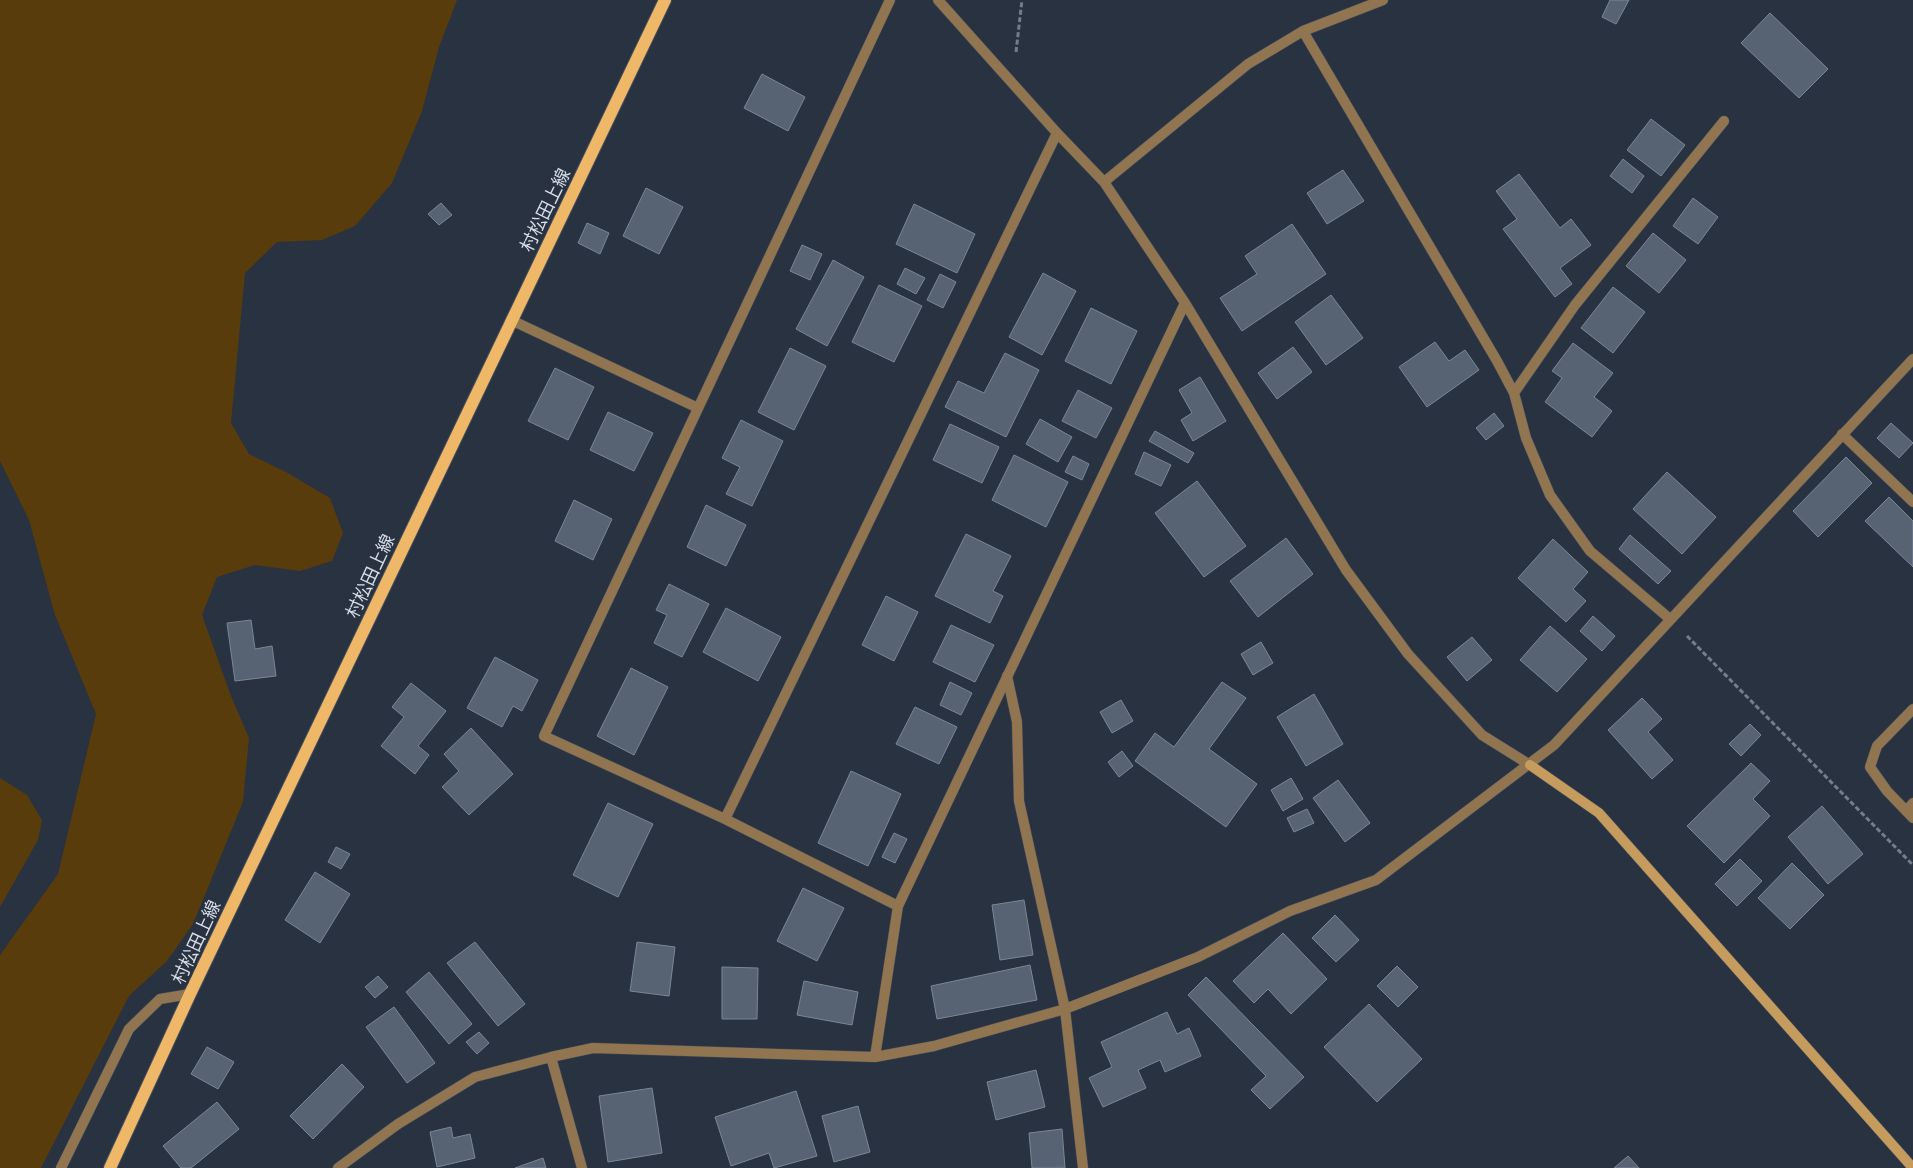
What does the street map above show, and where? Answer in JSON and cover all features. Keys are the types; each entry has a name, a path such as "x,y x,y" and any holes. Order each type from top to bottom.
{"main road":[{"name":"村松田上線","path":"110,1168 190,994 665,0"}],"street":[{"path":"890,0 544,736 725,819 898,906"},
{"path":"938,0 1012,84 1104,182 1185,303 1346,570 1408,654 1482,735 1530,765 1599,813 1913,1168"},
{"path":"1104,182 1248,64 1303,30 1383,0"},
{"path":"1303,30 1514,393 1526,438 1550,495 1590,551 1670,619"},
{"path":"1514,393 1575,305 1724,121"},
{"path":"725,819 1057,133"},
{"path":"875,1057 898,906 1185,303"},
{"path":"511,320 698,408"},
{"path":"338,1168 398,1124 475,1077 593,1048 875,1057 934,1046 1065,1009 1198,957 1290,911 1376,880 1554,745 1913,359"},
{"path":"1842,434 1913,502"},
{"path":"1007,676 1017,722 1019,801 1065,1009 1083,1168"},
{"path":"1911,811 1887,792 1870,768 1876,746 1913,709"},
{"path":"61,1168 129,1029 160,999 190,994"},
{"path":"551,1057 582,1168"}],"path":[{"path":"1012,84 1022,0"},
{"path":"1670,619 1913,865"}],"shaded area":[{"path":"0,0 457,0 439,47 422,111 392,183 355,226 322,240 277,242 245,273 231,423 249,454 286,472 330,498 343,533 332,561 300,571 255,565 217,577 202,615 231,696 249,738 243,802 193,924 167,961 129,996 41,1168 0,1168 0,955 58,874 96,714 55,615 29,520 0,461"},
{"path":"0,778 27,795 42,820 38,840 0,907"}],"building":[{"path":"1610,0 1629,0 1616,24 1602,17"},
{"path":"1770,13 1828,69 1799,98 1741,43"},
{"path":"762,74 805,97 788,131 744,108"},
{"path":"1651,119 1685,145 1661,176 1627,150"},
{"path":"1623,159 1644,176 1632,193 1610,176"},
{"path":"1343,170 1364,201 1327,224 1307,193"},
{"path":"1519,174 1560,228 1571,219 1591,245 1560,268 1572,284 1555,297 1503,229 1517,219 1496,191"},
{"path":"646,188 683,207 659,254 623,236"},
{"path":"1693,198 1718,217 1698,244 1673,226"},
{"path":"441,203 452,215 439,225 428,214"},
{"path":"914,204 975,234 957,273 896,244"},
{"path":"587,223 609,233 600,254 578,243"},
{"path":"1292,224 1326,274 1242,331 1220,298 1257,274 1245,256"},
{"path":"1653,233 1686,260 1659,293 1626,266"},
{"path":"802,245 822,254 810,280 790,271"},
{"path":"833,260 864,277 827,346 796,329"},
{"path":"905,268 925,278 916,294 897,284"},
{"path":"1043,273 1076,291 1042,355 1009,337"},
{"path":"940,274 956,282 943,308 927,300"},
{"path":"879,285 922,306 894,362 852,342"},
{"path":"1613,287 1645,312 1613,353 1581,328"},
{"path":"1331,295 1363,338 1326,365 1295,322"},
{"path":"1091,308 1137,331 1111,384 1065,361"},
{"path":"1435,342 1449,361 1465,350 1479,370 1427,407 1399,367"},
{"path":"1573,343 1613,373 1594,397 1612,411 1592,437 1545,402 1562,378 1552,371"},
{"path":"1293,347 1312,372 1277,399 1258,373"},
{"path":"790,348 826,366 794,430 758,412"},
{"path":"1005,353 1039,370 1006,437 945,407 958,381 984,393"},
{"path":"555,368 594,387 568,440 528,421"},
{"path":"1200,377 1226,421 1193,441 1181,420 1192,413 1179,390"},
{"path":"1078,390 1112,408 1096,438 1062,421"},
{"path":"608,412 653,433 634,471 590,450"},
{"path":"1494,413 1504,426 1486,440 1476,428"},
{"path":"1040,419 1072,437 1058,462 1026,444"},
{"path":"741,420 783,441 752,506 726,494 740,467 722,458"},
{"path":"1891,423 1913,443 1899,458 1877,438"},
{"path":"950,424 999,447 982,483 933,460"},
{"path":"1155,431 1194,453 1188,463 1149,441"},
{"path":"1144,452 1171,465 1161,486 1135,474"},
{"path":"1014,455 1068,482 1046,527 992,500"},
{"path":"1073,456 1089,464 1082,480 1065,472"},
{"path":"1846,457 1872,483 1818,537 1793,511"},
{"path":"1667,472 1716,517 1682,554 1633,509"},
{"path":"1197,481 1246,546 1204,577 1155,513"},
{"path":"1889,497 1913,521 1913,567 1865,521"},
{"path":"574,500 612,519 593,560 555,541"},
{"path":"706,505 746,525 726,566 687,547"},
{"path":"966,534 1011,556 993,591 1003,596 990,623 935,596"},
{"path":"1630,535 1671,571 1658,584 1619,549"},
{"path":"1286,538 1313,574 1258,617 1230,581"},
{"path":"1553,539 1588,572 1573,589 1586,601 1566,622 1518,578"},
{"path":"669,584 709,604 682,657 654,643 667,615 656,610"},
{"path":"886,596 918,612 894,661 862,645"},
{"path":"726,608 781,637 758,681 703,652"},
{"path":"1593,616 1615,636 1602,651 1580,631"},
{"path":"251,620 255,649 272,646 276,676 235,681 227,623"},
{"path":"951,625 994,645 975,682 933,662"},
{"path":"1550,626 1587,659 1557,692 1520,660"},
{"path":"1472,637 1492,660 1467,681 1447,657"},
{"path":"1261,642 1273,663 1253,675 1241,654"},
{"path":"495,657 538,680 522,711 513,706 502,727 467,708"},
{"path":"631,668 668,687 634,755 597,736"},
{"path":"950,682 972,693 961,715 940,705"},
{"path":"1222,682 1246,698 1209,749 1257,784 1226,827 1135,761 1155,733 1174,747"},
{"path":"411,683 446,711 418,746 429,755 415,774 381,746 404,717 392,707"},
{"path":"1314,694 1343,744 1306,766 1277,717"},
{"path":"1642,698 1662,719 1648,732 1673,760 1652,779 1608,730"},
{"path":"1121,700 1133,721 1112,733 1100,712"},
{"path":"915,707 957,727 939,764 896,744"},
{"path":"1750,724 1761,735 1741,756 1729,744"},
{"path":"471,728 513,774 469,815 442,787 459,771 444,754"},
{"path":"1122,751 1133,766 1119,777 1108,762"},
{"path":"1751,763 1770,781 1753,799 1770,816 1724,863 1687,826"},
{"path":"851,771 901,794 868,866 818,843"},
{"path":"1291,778 1303,799 1283,811 1271,790"},
{"path":"1338,780 1370,823 1345,842 1313,798"},
{"path":"608,803 653,824 618,897 573,875"},
{"path":"1822,806 1863,854 1828,884 1788,837"},
{"path":"1307,809 1314,823 1294,832 1287,818"},
{"path":"894,833 907,839 895,863 882,857"},
{"path":"336,847 350,854 341,869 328,862"},
{"path":"1740,859 1762,881 1737,906 1715,884"},
{"path":"1792,863 1824,895 1790,929 1758,898"},
{"path":"315,872 350,894 320,943 285,920"},
{"path":"803,888 844,908 817,961 777,941"},
{"path":"1024,900 1033,955 1000,960 992,905"},
{"path":"1335,915 1359,940 1336,962 1312,938"},
{"path":"1283,933 1327,979 1291,1014 1268,989 1254,1003 1233,981"},
{"path":"475,942 525,1004 498,1026 447,963"},
{"path":"637,942 675,947 669,996 630,991"},
{"path":"1030,965 1037,1000 937,1019 931,986"},
{"path":"1397,966 1418,987 1398,1007 1377,986"},
{"path":"722,967 758,968 757,1019 722,1019"},
{"path":"429,972 472,1024 449,1044 406,992"},
{"path":"378,976 388,987 375,998 365,987"},
{"path":"1206,977 1304,1077 1270,1109 1251,1090 1266,1076 1188,995"},
{"path":"804,981 858,992 852,1025 797,1015"},
{"path":"1369,1004 1422,1059 1377,1102 1324,1047"},
{"path":"394,1007 435,1063 407,1083 366,1027"},
{"path":"1167,1012 1177,1034 1189,1028 1201,1056 1165,1072 1160,1060 1138,1070 1146,1088 1103,1107 1089,1078 1112,1067 1101,1042"},
{"path":"479,1032 489,1043 477,1054 466,1042"},
{"path":"207,1047 234,1062 218,1089 191,1074"},
{"path":"342,1064 364,1087 313,1139 290,1116"},
{"path":"1036,1070 1045,1107 996,1120 987,1082"},
{"path":"652,1088 662,1153 608,1162 599,1096"},
{"path":"796,1091 817,1156 774,1168 769,1153 731,1166 715,1117"},
{"path":"217,1102 239,1129 191,1168 181,1168 163,1146"},
{"path":"858,1106 870,1152 834,1162 822,1116"},
{"path":"451,1127 453,1138 470,1134 475,1158 437,1167 430,1132"},
{"path":"1062,1129 1065,1168 1032,1168 1029,1133"},
{"path":"1628,1156 1639,1168 1614,1168"},
{"path":"543,1158 546,1168 515,1168"}]}
